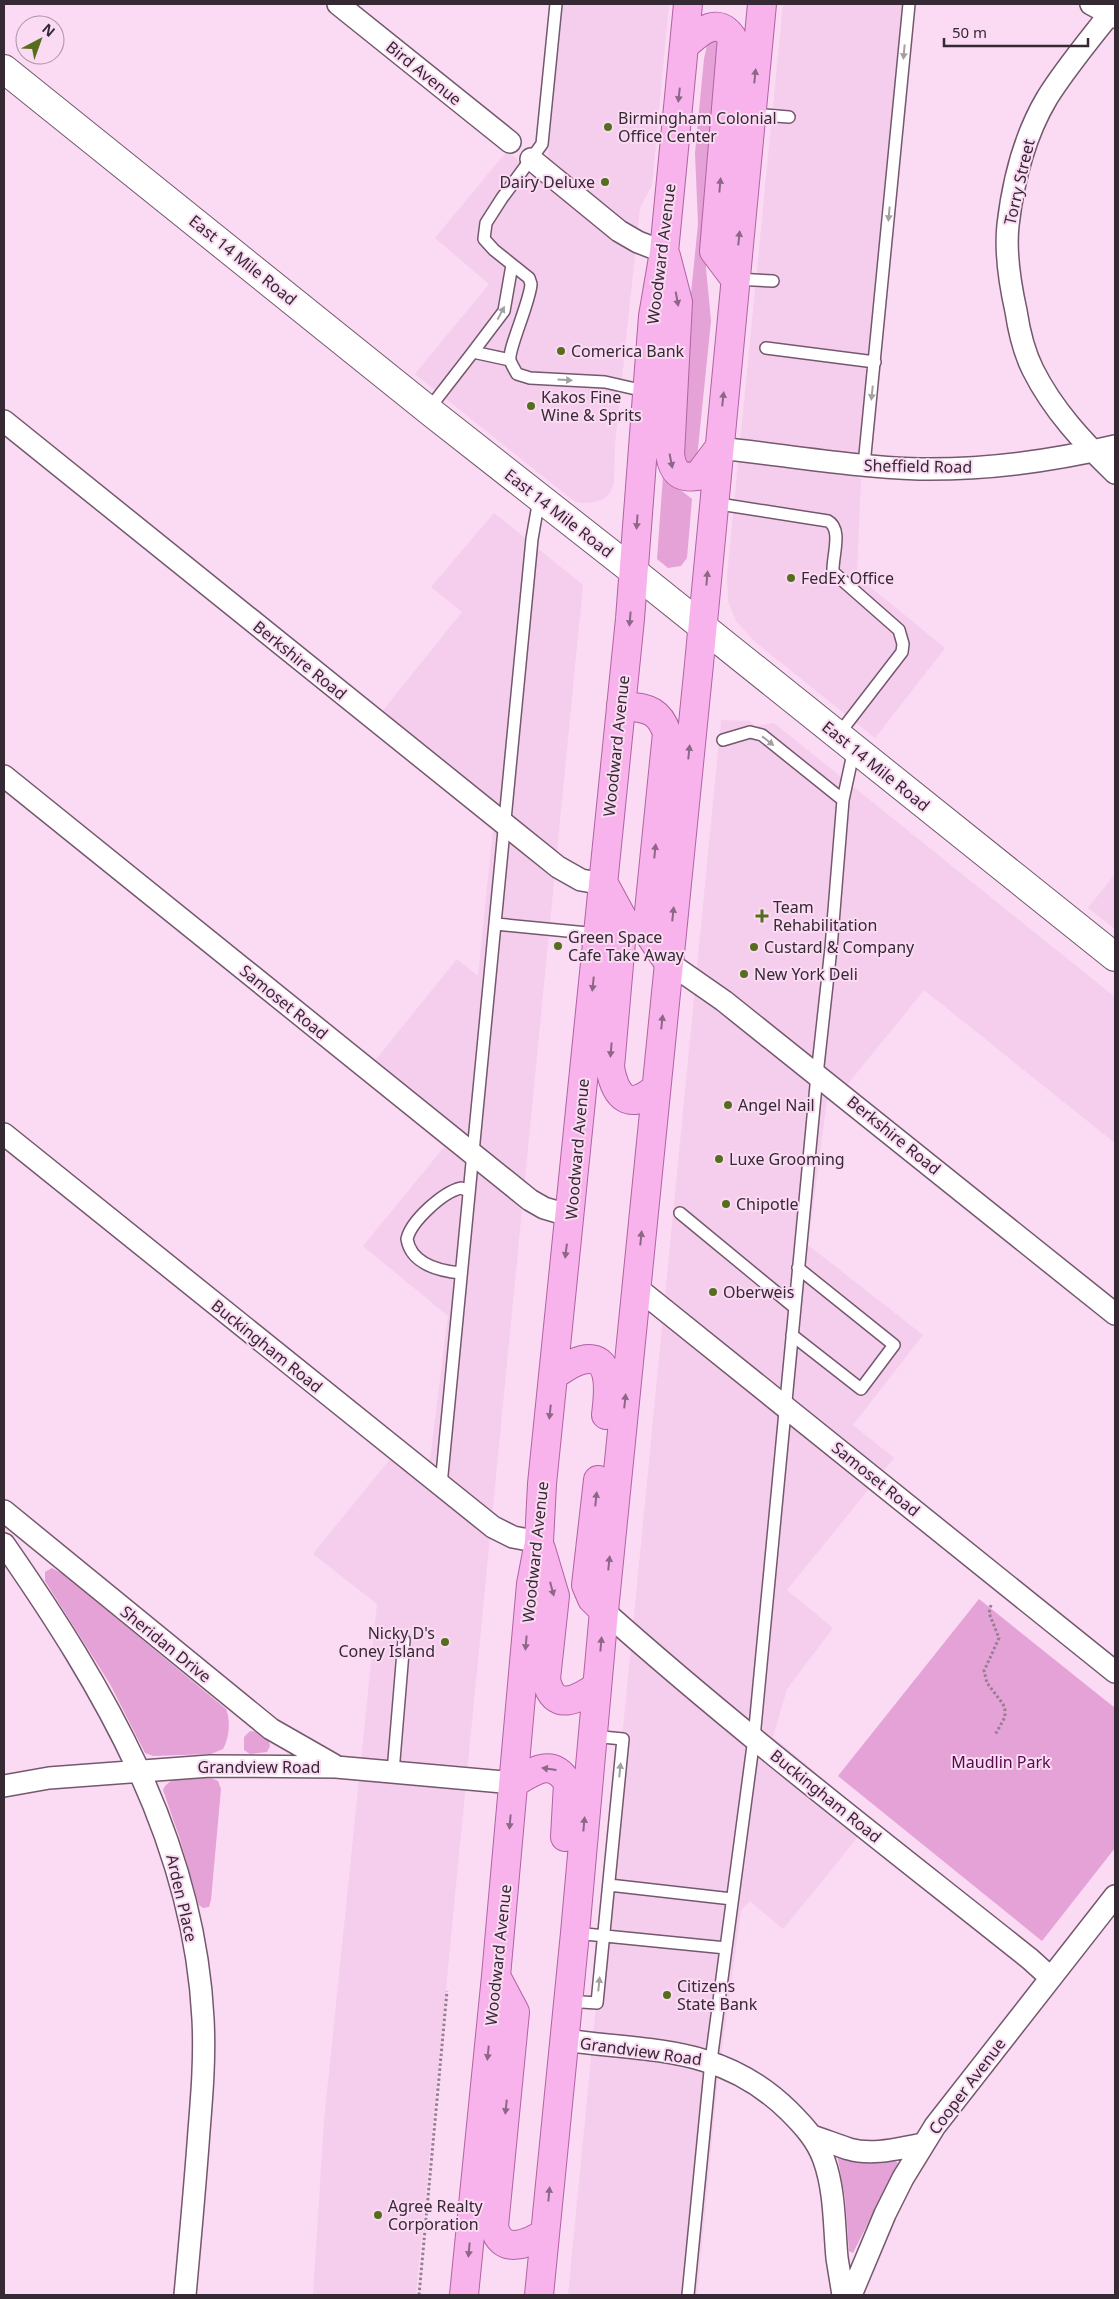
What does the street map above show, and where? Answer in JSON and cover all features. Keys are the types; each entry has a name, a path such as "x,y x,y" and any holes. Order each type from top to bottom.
{"main road":[{"name":"Woodward Avenue","path":"664,252 688,4"},
{"path":"540,2295 604,1611 762,4"},
{"path":"684,46 702,30 711,28 719,27 727,30 732,37 714,251 735,279"},
{"name":"East 14 Mile Road","path":"4,69 428,410 633,570 1115,957"},
{"path":"664,252 678,302 660,394 672,469 678,475 698,476 719,448"},
{"name":"Woodward Avenue","path":"464,2295 496,1976 531,1584 539,1542 542,1484 604,884 608,822 633,570 660,394"},
{"path":"621,705 656,713 663,720 667,733 646,931 668,962"},
{"path":"604,884 623,918 610,1067 613,1085 619,1094 628,1100 637,1101 645,1098 656,1088"},
{"path":"554,1375 576,1362 591,1360 599,1363 606,1372 609,1383 586,1586 592,1599 604,1611"},
{"path":"539,1542 555,1596 546,1679 547,1686 556,1697 570,1701 577,1700 597,1686"},
{"path":"514,1783 541,1768 549,1768 558,1771 568,1783 560,1934 571,1961"},
{"path":"496,1976 515,2012 494,2226 496,2235 502,2241 514,2245 528,2244 545,2233"}],"street":[{"name":"Bird Avenue","path":"338,4 510,142"},
{"path":"1091,4 1113,13"},
{"name":"Torry Street","path":"1113,13 1067,68 1046,99 1030,134 1020,165 1008,226 1008,258 1012,295 1020,335 1032,369 1068,425 1115,473"},
{"path":"531,159 619,231 638,242 664,252"},
{"name":"Berkshire Road","path":"4,421 569,875 581,880 604,884"},
{"name":"Sheffield Road","path":"719,448 864,465 918,469 982,467 1115,446"},
{"name":"Samoset Road","path":"4,776 530,1200 544,1208 570,1216"},
{"name":"Berkshire Road","path":"668,962 724,1001 1115,1314"},
{"name":"Buckingham Road","path":"4,1134 493,1527 513,1537 539,1542"},
{"name":"Samoset Road","path":"636,1287 1115,1672"},
{"name":"Sheridan Drive","path":"4,1511 271,1729 336,1766"},
{"name":"Arden Place","path":"4,1544 86,1668 139,1770 164,1828 176,1864 189,1921 203,2017 204,2059 185,2295"},
{"name":"Buckingham Road","path":"604,1611 659,1660 754,1738 1030,1959 1051,1978"},
{"name":"Grandview Road","path":"4,1786 49,1778 210,1766 336,1766 514,1783"},
{"name":"Cooper Avenue","path":"851,2295 885,2214 923,2144 951,2105 1115,1896"},
{"name":"Grandview Road","path":"564,2040 687,2054 711,2061 739,2073 768,2092 812,2136 824,2160 828,2176 843,2295"},
{"name":"Grandview Road","path":"812,2136 851,2150 882,2151 923,2144"}],"lane":[{"path":"556,4 542,144 486,223 484,239 529,278 532,284 524,315 510,352 510,360 517,374 530,378 605,382 660,394"},
{"path":"864,465 908,4"},
{"path":"751,114 789,117"},
{"path":"428,410 504,311 512,265"},
{"path":"735,279 773,281"},
{"path":"766,348 875,362"},
{"path":"473,352 510,360"},
{"path":"441,1485 532,539 539,498"},
{"path":"688,2295 711,2061 754,1738 794,1307 831,948 846,742 902,652 903,644 899,630 834,572 836,530 833,523 820,519 713,503"},
{"path":"723,740 750,732 762,735 843,800"},
{"path":"496,924 598,934"},
{"path":"461,1273 441,1272 431,1268 418,1258 407,1239 411,1226 425,1211 457,1188 469,1191"},
{"path":"680,1213 794,1307"},
{"path":"792,1335 861,1389 894,1345 798,1268"},
{"path":"393,1772 404,1640"},
{"path":"567,2001 597,2003 624,1739 592,1736"},
{"path":"609,1885 732,1899"},
{"path":"575,1933 726,1948"}],"path":[{"path":"991,1604 989,1613 999,1638 986,1664 985,1677 1005,1710 1004,1717 995,1735"},
{"path":"419,2295 448,1991"}],"shaded area":[{"path":"563,4 669,4 652,185 640,208 615,444 614,483 609,494 603,499 584,503 576,502 565,494 415,374 489,284 435,238 507,151 516,158 531,178 548,157"},
{"path":"783,4 903,4 857,477 861,478 857,576 945,648 875,738 754,641 736,621 728,601 727,576"},
{"path":"494,513 583,585 416,2295 313,2295 324,2121 377,1604 313,1554 390,1459 430,1459 448,1316 363,1246 444,1147 361,1078 457,959 478,976 493,829 369,728 462,612 431,587"},
{"path":"721,720 750,721 755,726 774,723 1115,997 1115,1143 924,990 847,1085 827,1100 808,1245 923,1335 853,1425 894,1458 787,1590 833,1628 787,1689 773,1737 831,1785 858,1837 783,1929 750,1901 741,1910 718,2077 697,2295 568,2295"},
{"path":"1115,874 1115,929 1088,908"}],"green space":[{"path":"711,40 719,41 726,58 706,268 711,321 697,458 690,465 684,465 677,432 698,224 695,153 704,59 707,45"},
{"path":"663,476 692,499 687,558 681,566 668,568 657,559"},
{"path":"52,1568 63,1574 226,1709 229,1729 223,1749 211,1754 153,1756 145,1753 110,1684 45,1581 45,1572"},
{"name":"Maudlin Park","path":"979,1599 1115,1708 1115,1848 1042,1941 838,1776"},
{"path":"250,1731 257,1732 269,1741 270,1746 267,1752 250,1754 244,1750 244,1737"},
{"path":"191,1777 211,1778 218,1781 221,1789 211,1900 209,1907 203,1908 199,1905 179,1836 163,1790 171,1781 177,1779"},
{"path":"837,2154 891,2158 898,2163 853,2253 849,2251 845,2198"}],"place":[{"name":"Birmingham Colonial Office Center","path":"608,127"},
{"name":"Dairy Deluxe","path":"605,182"},
{"name":"Comerica Bank","path":"561,351"},
{"name":"Kakos Fine Wine & Sprits","path":"531,406"},
{"name":"FedEx Office","path":"791,578"},
{"name":"Team Rehabilitation","path":"762,916"},
{"name":"Green Space Cafe Take Away","path":"558,946"},
{"name":"Custard & Company","path":"754,947"},
{"name":"New York Deli","path":"744,974"},
{"name":"Angel Nail","path":"728,1105"},
{"name":"Luxe Grooming","path":"719,1159"},
{"name":"Chipotle","path":"726,1204"},
{"name":"Oberweis","path":"713,1292"},
{"name":"Nicky D's Coney Island","path":"445,1642"},
{"name":"Citizens State Bank","path":"667,1995"},
{"name":"Agree Realty Corporation","path":"378,2215"}]}
